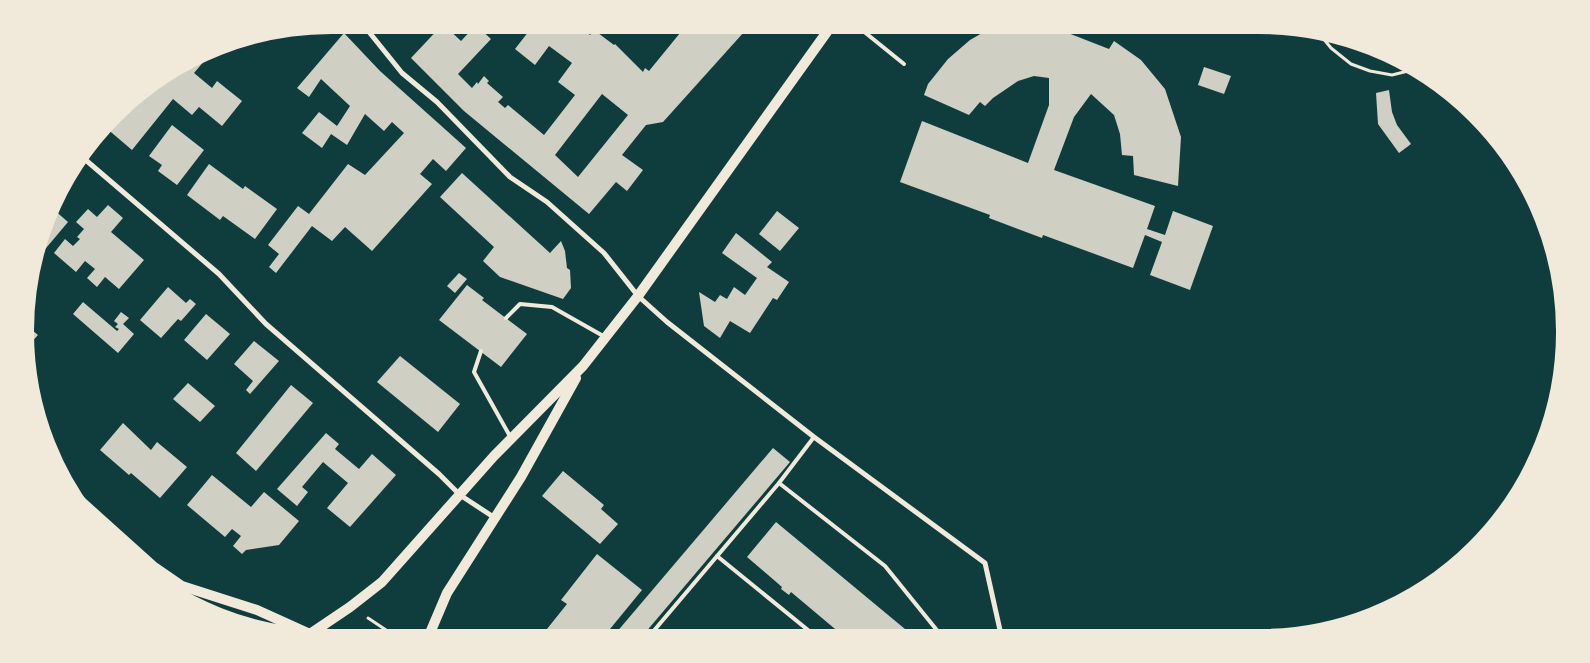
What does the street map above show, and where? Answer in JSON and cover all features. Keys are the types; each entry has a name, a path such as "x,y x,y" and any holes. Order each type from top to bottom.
{"main road":[{"path":"314,631 350,607 382,582 511,438 582,366 638,296 828,31"},
{"path":"430,632 447,593 521,477 582,366"},
{"path":"90,510 152,566 182,586 257,610 297,629"}],"street":[{"path":"368,31 402,73 437,102 510,177 547,202 604,252 638,296 667,322 814,437 985,563 1000,632"},
{"path":"86,160 219,274 266,324 439,474 460,495 495,518"}],"lane":[{"path":"863,31 904,64"},
{"path":"506,318 520,304 552,308 605,337"},
{"path":"481,351 474,372 511,438"},
{"path":"653,632 779,483 814,437"},
{"path":"779,483 885,566 938,632"},
{"path":"717,556 810,632"}],"path":[{"path":"1323,38 1331,48 1351,64 1370,71 1392,75 1409,71"},
{"path":"366,616 388,632"}],"building":[{"path":"436,31 450,31 461,41 470,31 482,31 491,39 458,74 472,88 484,76 489,81 487,83 503,97 498,102 505,108 508,105 544,135 575,95 558,82 572,63 549,46 535,65 515,49 529,31 585,31 590,35 595,31 615,44 643,72 645,68 649,71 682,31 745,31 663,122 646,125 622,155 643,170 627,191 616,182 589,214 464,111 411,58","holes":["602,94 628,115 578,177 555,155"]},
{"path":"986,31 1069,31 1068,33 1109,49 1114,41 1141,60 1165,89 1181,137 1178,186 1134,175 1133,156 1122,155 1120,134 1114,115 1091,94 1074,117 1054,170 1155,206 1147,229 1165,235 1173,211 1213,226 1190,290 1150,275 1162,242 1145,235 1133,268 1043,235 1042,238 989,218 990,215 900,182 922,121 1028,163 1049,105 1049,78 1034,76 1018,81 993,98 985,106 980,102 969,115 924,95 928,84 948,59 970,40"},
{"path":"344,33 380,71 466,148 446,171 433,159 420,174 432,184 372,251 345,227 332,241 312,226 276,273 269,267 279,254 268,245 298,206 309,214 348,164 365,175 404,133 392,122 384,131 365,114 347,145 331,134 322,148 302,133 319,112 337,126 350,106 321,79 309,97 297,88"},
{"path":"205,60 194,73 212,88 217,81 242,101 222,126 199,107 192,115 173,99 132,150 109,130 119,119 149,93 181,71 199,62"},
{"path":"1204,67 1231,76 1224,94 1198,85"},
{"path":"1389,90 1392,112 1397,125 1411,144 1399,153 1378,124 1376,93"},
{"path":"172,125 204,150 177,185 158,171 162,165 149,156"},
{"path":"209,164 243,189 245,186 277,209 255,239 223,216 220,220 187,195"},
{"path":"462,173 550,253 561,241 565,251 567,268 570,270 571,288 563,299 500,277 483,261 494,247 440,197"},
{"path":"108,205 123,218 111,232 144,260 119,289 105,277 97,287 87,278 95,269 85,261 76,272 54,253 65,239 73,246 80,239 77,237 84,229 76,222 88,209 97,217"},
{"path":"777,211 799,228 780,251 759,234"},
{"path":"56,212 68,222 41,254"},
{"path":"736,233 772,262 767,267 789,282 777,300 773,298 750,333 730,321 720,338 704,326 699,292 715,302 720,295 727,299 734,287 745,295 757,278 722,253"},
{"path":"459,273 467,279 455,293 447,286"},
{"path":"467,285 484,298 482,300 527,334 501,367 439,320"},
{"path":"168,287 186,303 190,299 196,304 181,321 178,319 161,338 140,320"},
{"path":"83,302 117,331 119,329 115,327 118,324 114,321 121,312 129,318 123,324 134,334 118,353 73,314"},
{"path":"206,314 230,334 207,360 184,340"},
{"path":"31,329 38,335 32,342"},
{"path":"254,341 279,361 250,394 246,390 253,381 234,364"},
{"path":"400,356 460,404 438,432 377,382"},
{"path":"188,383 215,406 200,422 173,399"},
{"path":"291,385 313,403 256,471 236,453"},
{"path":"123,423 151,450 157,442 187,467 160,498 100,450"},
{"path":"326,433 339,444 335,449 359,469 372,454 396,475 350,527 327,508 348,483 323,462 302,487 308,492 297,506 277,489"},
{"path":"773,448 790,462 646,632 617,632"},
{"path":"563,471 604,505 601,509 618,524 600,544 542,496"},
{"path":"212,475 251,507 264,492 299,521 279,545 246,550 242,554 233,546 241,536 232,529 225,537 187,505"},
{"path":"776,522 909,632 839,632 791,592 789,595 781,589 782,587 747,557"},
{"path":"597,554 642,590 608,632 551,632 547,629 567,604 561,600"}]}
